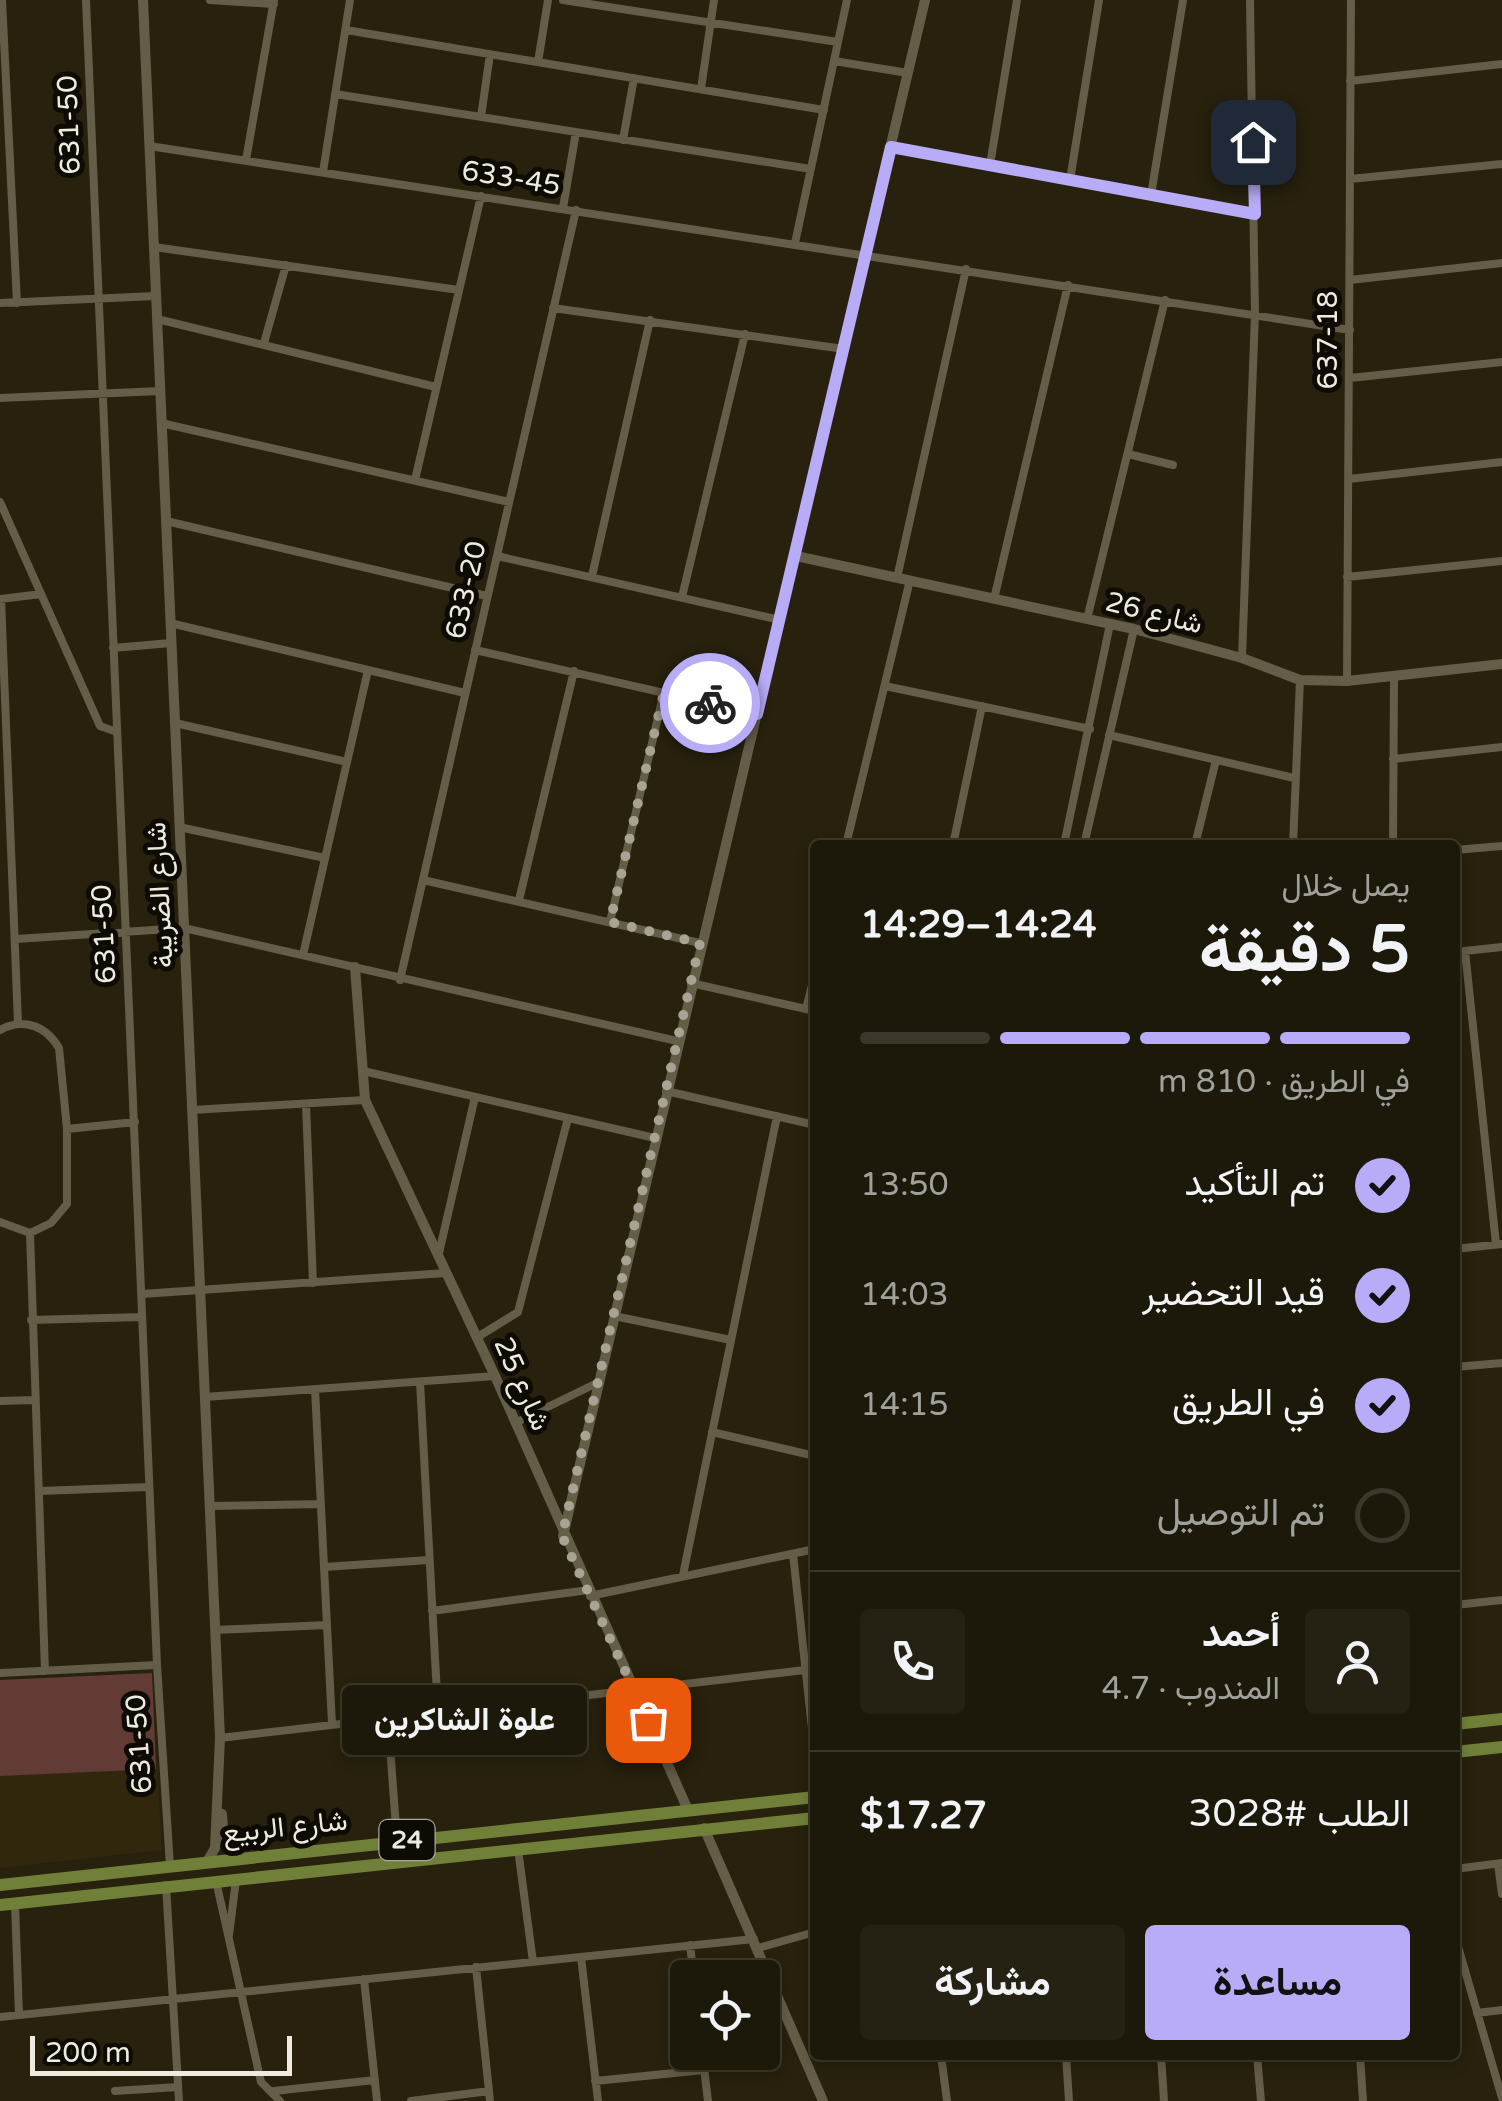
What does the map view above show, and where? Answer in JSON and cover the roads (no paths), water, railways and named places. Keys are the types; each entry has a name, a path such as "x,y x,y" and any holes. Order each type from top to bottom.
{"main road":[{"path":"1460,1723 1502,1718"},
{"path":"1460,1751 1502,1746"},
{"name":"شارع الربيع","path":"0,1885 810,1798"},
{"path":"627,1816 620,1828 630,1836"},
{"name":"شارع الربيع","path":"0,1905 810,1818"},
{"path":"590,1821 597,1822 602,1830 593,1840"}],"street":[{"path":"2,0 17,303"},
{"name":"631-50","path":"86,0 149,1487 170,1866"},
{"name":"شارع الضريبة","path":"142,0 220,1738 215,1848 208,1860"},
{"path":"210,0 274,2 246,160"},
{"path":"323,172 350,0"},
{"path":"538,62 548,0"},
{"path":"563,0 838,42"},
{"path":"701,89 714,0"},
{"path":"795,243 847,0"},
{"path":"562,1536 690,983 782,620 925,0"},
{"path":"990,165 1017,0"},
{"path":"1070,180 1100,0"},
{"path":"1151,195 1182,0"},
{"path":"1242,658 1255,314 1250,0"},
{"name":"637-18","path":"1347,681 1351,0"},
{"path":"346,30 824,110"},
{"path":"482,118 490,54"},
{"path":"834,61 908,73"},
{"path":"1350,80 1502,64"},
{"path":"624,140 634,78"},
{"path":"335,94 812,169"},
{"path":"563,208 576,132"},
{"name":"633-45","path":"149,146 1350,330"},
{"path":"891,147 1255,214"},
{"path":"1350,179 1502,164"},
{"path":"415,480 481,196"},
{"name":"633-20","path":"400,980 576,210"},
{"path":"154,247 459,290"},
{"path":"1350,280 1502,263"},
{"path":"264,343 286,265"},
{"path":"897,578 966,269"},
{"path":"994,599 1068,285"},
{"path":"0,303 156,296"},
{"path":"1087,619 1165,300"},
{"path":"553,308 844,349"},
{"path":"157,319 436,387"},
{"path":"592,576 650,320"},
{"path":"682,597 745,334"},
{"path":"1350,378 1502,362"},
{"path":"0,398 160,392"},
{"path":"162,423 509,502"},
{"path":"1128,454 1173,466"},
{"path":"1350,478 1502,462"},
{"path":"0,502 100,726 117,732"},
{"path":"166,521 487,596"},
{"path":"496,556 782,620"},
{"name":"شارع 26","path":"796,556 1110,624 1242,658 1300,680 1347,681 1502,664"},
{"path":"1347,577 1502,561"},
{"path":"847,840 910,580"},
{"path":"18,1022 0,598 41,594"},
{"path":"170,623 465,693"},
{"path":"1065,840 1110,624"},
{"path":"1085,840 1134,630"},
{"path":"113,648 171,643"},
{"path":"475,650 757,714"},
{"path":"303,955 368,670"},
{"path":"519,900 574,671"},
{"path":"1392,840 1394,676"},
{"path":"1293,840 1300,680"},
{"path":"885,686 1090,730"},
{"path":"610,922 664,692"},
{"path":"955,840 982,706"},
{"path":"175,723 347,762"},
{"path":"1109,734 1294,778"},
{"path":"1393,759 1502,747"},
{"path":"1196,840 1216,760"},
{"path":"180,827 326,858"},
{"path":"1460,850 1502,846"},
{"path":"0,865 13,864"},
{"path":"422,880 700,943"},
{"path":"16,938 184,928 677,1041"},
{"path":"1460,1248 1499,1244 1460,951 1502,947"},
{"name":"شارع 25","path":"356,967 364,1100 494,1376 562,1536 688,1810"},
{"path":"690,983 810,1009"},
{"path":"0,1030 18,1022 43,1030 59,1048 67,1129 67,1204 51,1223 30,1233 0,1222"},
{"path":"363,1071 654,1138"},
{"path":"666,1090 810,1124"},
{"path":"438,1256 475,1096"},
{"path":"192,1110 364,1100"},
{"path":"306,1104 313,1283"},
{"path":"683,1575 777,1116"},
{"path":"476,1338 518,1312 568,1118"},
{"path":"67,1129 136,1122"},
{"path":"30,1233 45,1671"},
{"path":"142,1294 446,1274"},
{"path":"614,1316 731,1340"},
{"path":"31,1320 142,1317"},
{"path":"1460,1367 1502,1363"},
{"path":"205,1397 494,1376"},
{"path":"420,1382 438,1713"},
{"path":"515,1423 597,1383"},
{"path":"315,1389 332,1724"},
{"path":"0,1401 34,1400"},
{"path":"712,1432 810,1454"},
{"path":"38,1492 149,1487"},
{"path":"210,1506 321,1504"},
{"path":"432,1611 590,1593 810,1550"},
{"path":"792,1554 810,1713"},
{"path":"324,1567 429,1560"},
{"path":"1460,1605 1502,1600"},
{"path":"215,1630 327,1625"},
{"path":"0,1673 157,1664"},
{"path":"220,1738 805,1670"},
{"path":"388,1719 396,1841"},
{"name":"شارع الضريبة","path":"219,1788 224,1842 241,1857"},
{"path":"704,1828 823,2101"},
{"path":"518,1849 533,1962"},
{"path":"1460,1868 1500,1863 1502,1894"},
{"path":"229,1935 236,1878"},
{"path":"216,1880 261,2082 280,2101"},
{"path":"166,1885 179,2101"},
{"path":"15,1904 19,2015"},
{"path":"0,2017 690,1945 756,1943 810,1933"},
{"path":"690,1945 692,1960"},
{"path":"1460,1953 1502,2098"},
{"path":"582,1956 598,2101"},
{"path":"411,2101 490,2096 476,1968"},
{"path":"364,1979 377,2101"},
{"path":"1478,2013 1502,2010"},
{"path":"942,2060 947,2101"},
{"path":"1066,2060 1069,2101"},
{"path":"1161,2060 1164,2101"},
{"path":"1257,2060 1261,2101"},
{"path":"1360,2060 1363,2101"},
{"path":"595,2081 704,2070 708,2101"},
{"path":"274,2091 375,2080"},
{"path":"116,2091 178,2087"}],"place":[{"name":"علوة الشاكرين","path":"648,1720"}]}
